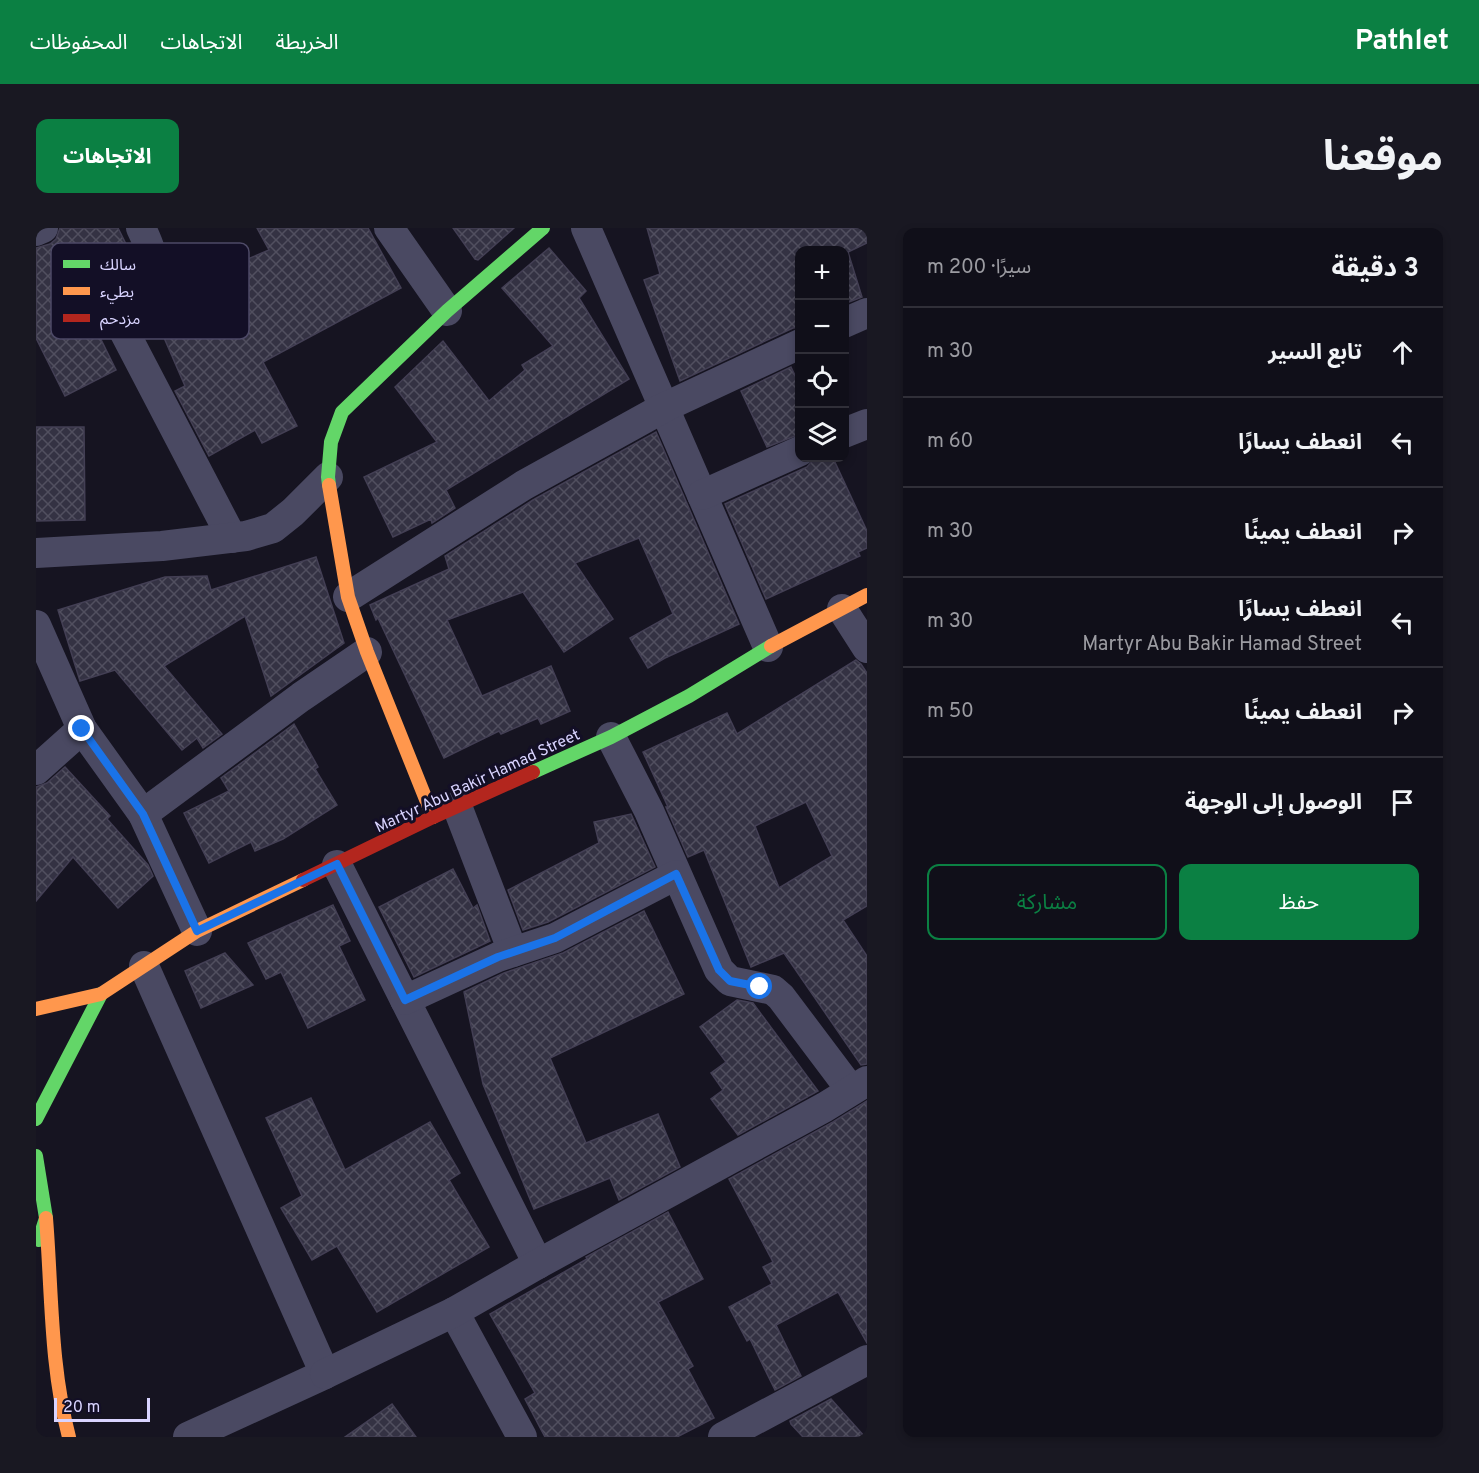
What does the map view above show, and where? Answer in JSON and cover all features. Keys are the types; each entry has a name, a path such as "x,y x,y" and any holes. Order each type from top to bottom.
{"street":[{"path":"36,231 43,228"},
{"path":"141,228 146,243"},
{"path":"389,228 447,311"},
{"path":"513,952 367,652 348,597 328,477 331,442 342,412 447,311 543,228"},
{"path":"586,228 768,647"},
{"path":"849,321 867,313"},
{"path":"128,339 232,538"},
{"path":"348,597 524,485 665,407 795,346"},
{"path":"849,431 867,424"},
{"path":"702,495 795,453"},
{"path":"36,553 162,546 232,538 273,528 293,512 328,477"},
{"path":"854,602 867,648"},
{"name":"Martyr Abu Bakir Hamad Street","path":"36,1009 101,994 197,931 445,812 611,736 689,696 768,647 854,602"},
{"path":"36,625 82,729 143,814 197,931"},
{"path":"143,814 301,697 367,652"},
{"path":"36,770 82,729"},
{"path":"188,1437 454,1312 825,1107 859,1085 781,997 772,990 730,981 719,970 649,811 611,736"},
{"path":"337,864 538,1264"},
{"path":"405,1000 498,957 555,938 676,874"},
{"path":"144,966 325,1374"},
{"name":"Martyr Abu Bakir Hamad Street","path":"36,1119 101,994"},
{"path":"36,1156 50,1259 50,1312 55,1367 62,1413 69,1437"},
{"path":"36,1250 46,1218"},
{"path":"454,1312 522,1437"},
{"path":"723,1437 763,1428 867,1360"}],"building":[{"path":"60,228 118,228 126,243 51,243 56,239"},
{"path":"257,228 368,228 401,288 263,362 297,426 262,443 255,430 209,456 175,391 185,386 165,339 249,339 249,258 269,250"},
{"path":"453,228 514,228 478,260"},
{"path":"647,228 867,228 867,243 849,252 849,246 795,246 795,328 680,381 644,280 660,274"},
{"path":"50,244 51,339 101,339 116,370 65,396 36,338 36,248"},
{"path":"549,248 586,291 579,298 629,379 446,490 455,508 432,523 431,519 393,537 364,477 437,442 395,387 443,341 489,401 525,370 522,365 553,346 502,288"},
{"path":"849,255 862,297 849,302"},
{"path":"791,367 795,375 795,436 767,447 741,391"},
{"path":"36,427 84,427 85,520 36,521"},
{"path":"656,432 739,624 648,668 630,638 673,614 639,538 575,563 613,619 564,652 523,592 447,620 482,696 551,666 570,711 541,724 538,718 501,734 499,731 444,758 370,605 449,569 445,556 533,500"},
{"path":"811,462 835,462 867,531 867,548 858,552 860,556 766,599 725,504 807,467"},
{"path":"316,557 344,643 271,696 245,616 164,666 222,734 203,748 197,738 182,750 115,670 80,681 58,610 165,577 207,576 211,590"},
{"path":"856,660 867,673 867,906 843,920 867,956 867,1064 861,1065 784,953 751,967 704,850 688,857 643,752 727,713 737,734","holes":["806,802 832,856 779,888 755,826"]},
{"path":"294,724 318,767 315,769 337,805 283,839 255,851 251,842 209,863 184,813 229,791 221,778"},
{"path":"65,767 110,816 107,819 148,865 153,876 118,908 73,857 36,901 36,787 47,783"},
{"path":"631,814 655,867 548,922 523,930 508,890 599,843 594,822"},
{"path":"453,869 473,908 477,905 490,941 414,977 379,907"},
{"path":"333,905 350,941 339,946 365,1000 308,1028 281,972 266,979 248,943"},
{"path":"644,911 684,994 550,1058 586,1143 658,1114 680,1167 619,1200 610,1178 534,1209 483,1084 464,992 504,973 563,953"},
{"path":"225,953 253,985 201,1008 185,971"},
{"path":"737,1000 753,1003 818,1091 738,1135 711,1099 723,1090 711,1073 726,1062 700,1027"},
{"path":"311,1098 345,1170 430,1122 460,1173 449,1180 489,1247 377,1312 337,1246 312,1260 281,1208 302,1196 266,1118"},
{"path":"867,1101 867,1343 838,1292 776,1325 801,1376 775,1390 750,1339 747,1341 729,1307 772,1284 763,1267 773,1262 729,1179"},
{"path":"668,1212 703,1279 658,1302 693,1366 688,1369 714,1418 677,1437 545,1437 525,1399 535,1393 490,1314"},
{"path":"831,1399 865,1437 803,1437 791,1424 790,1421"},
{"path":"392,1404 416,1437 345,1437"}],"traffic: fast":[{"path":"329,485 331,442 342,412 447,311 543,228"},
{"path":"533,772 611,737 689,696 771,646"},
{"path":"36,1119 101,994"},
{"path":"36,1156 46,1218 39,1240"}],"traffic: slow":[{"path":"329,485 348,597 367,652 433,817"},
{"path":"771,646 867,595"},
{"path":"36,1009 101,994 197,931 303,880"},
{"path":"46,1218 55,1356 69,1437"}],"traffic: jam":[{"path":"303,880 533,772"}],"route":[{"path":"82,729 143,814 197,931 337,864 405,1000 498,957 555,938 676,874 719,970 730,981 760,987"}]}
